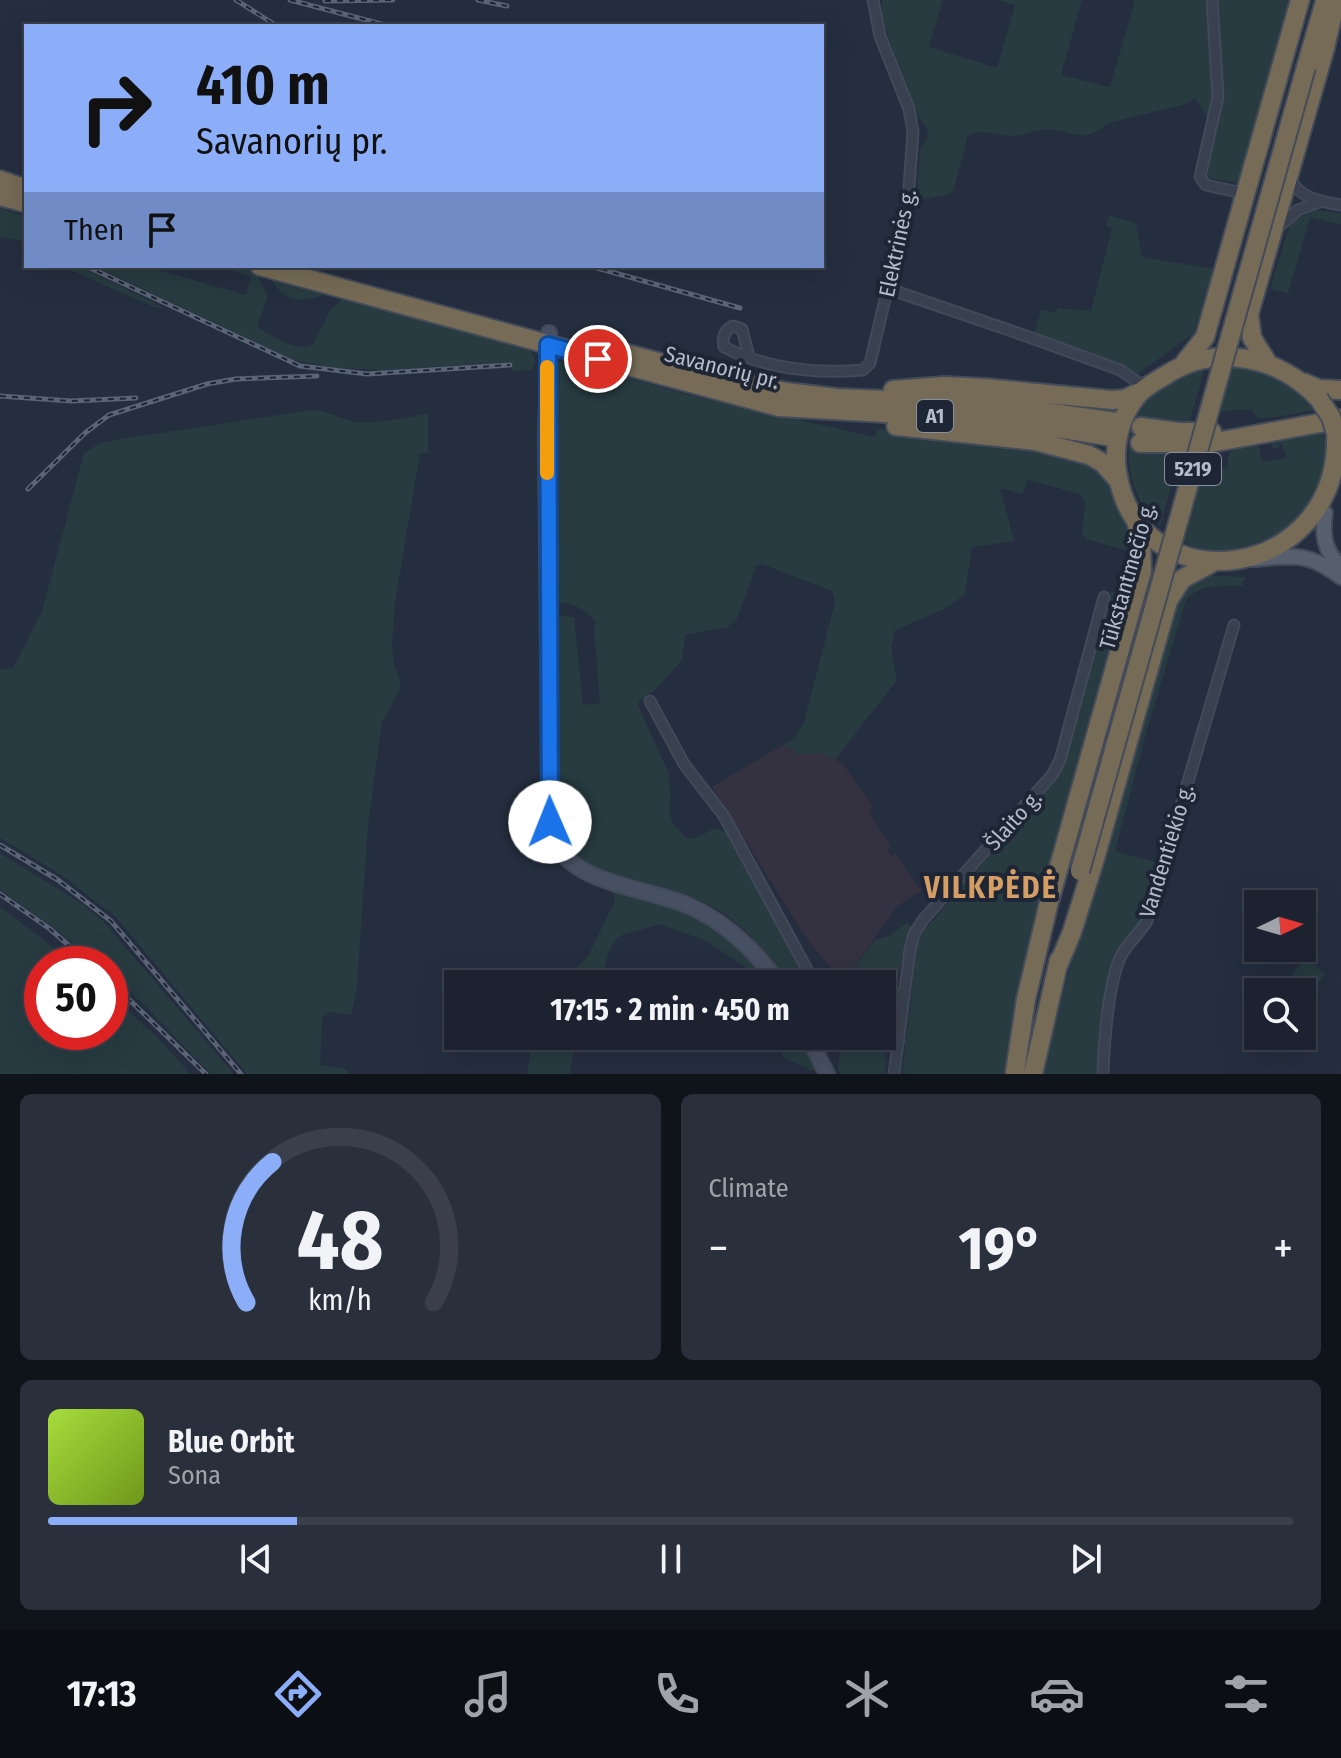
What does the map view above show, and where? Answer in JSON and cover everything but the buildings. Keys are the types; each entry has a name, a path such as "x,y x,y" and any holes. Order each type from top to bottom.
{"highway":[{"path":"1182,364 1205,337 1246,194 1297,60 1300,0"},
{"name":"Tūkstantmečio g.","path":"1021,1073 1297,60 1310,0"},
{"name":"Tūkstantmečio g.","path":"1297,60 1325,0"},
{"path":"1269,365 1252,338 1249,314 1336,0"},
{"path":"0,180 24,188"},
{"path":"0,196 24,202"},
{"name":"Savanorių pr.","path":"268,268 750,386 818,396 991,404 1092,426"},
{"name":"Savanorių pr.","path":"313,268 779,407 1092,426"},
{"path":"818,396 944,386 1122,400 1143,384 1182,364 1203,358 1233,357 1269,365 1319,389 1341,390"},
{"path":"1133,511 1151,533 1174,549 1215,561 1248,560 1291,546 1309,532 1325,513 1340,472 1339,426 1302,382"},
{"path":"1119,481 1116,450 1119,433 1143,384"},
{"path":"779,407 848,422 981,433 1035,441 1089,455 1103,463 1119,481 1133,511 1141,541 1142,571 1039,942 1026,999 1021,1073"},
{"path":"1339,426 1211,443 1141,435 1218,431 1341,410"},
{"name":"A1","path":"1092,426 1115,430"},
{"path":"1057,968 1094,862 1168,601 1182,579 1215,561"},
{"name":"Tūkstantmečio g.","path":"1021,1073 1057,968 1074,870"}],"main road":[{"path":"548,339 549,801 554,838 563,854 584,871 687,905 720,923 746,944 767,970"},
{"path":"1325,513 1325,545 1341,567"},
{"path":"1248,560 1308,557 1341,577"},
{"path":"815,1050 827,1074"}],"street":[{"name":"Elektrinės g.","path":"749,356 808,372 867,368 889,289 908,202 913,132 909,109 880,36 873,0"},
{"path":"1212,0 1218,97 1200,177 1206,185 1246,194"},
{"path":"1289,174 1297,190 1341,205"},
{"path":"1271,234 1298,210 1322,201"},
{"path":"889,289 1091,359 1120,370 1143,384"},
{"name":"Šlaito g.","path":"894,1074 910,950 918,926 1052,775 1060,760 1104,597"},
{"name":"Vandentiekio g.","path":"1103,1074 1109,1011 1118,963 1147,921 1234,625"},
{"path":"650,701 684,764 724,816 807,970"},
{"path":"896,994 904,995"}],"shaded area":[{"path":"783,745 799,754 825,754 843,764 873,807 869,813 891,847 887,850 891,856 896,854 921,891 897,906 852,970 832,970 803,933 712,787"}],"green space":[{"path":"882,0 943,0 929,47 997,68 1015,5 998,0 1082,0 1061,75 1110,87 1135,0 1209,0 1214,86 1209,120 1195,98 1187,104 1108,123 1090,134 1076,135 1053,130 1011,136 983,132 973,134 968,136 953,191 919,200 920,149 928,138 927,129 917,115 892,47 882,18"},
{"path":"1217,0 1293,0 1242,180 1237,183 1210,178 1205,171 1223,88"},
{"path":"0,208 24,216 24,242 0,237"},
{"path":"1317,210 1341,213 1341,225 1310,217 1288,293 1270,289 1291,221"},
{"path":"1109,215 1136,223 1142,257 1214,269 1194,333 1138,374 1035,333 1041,309 1054,313 1058,308 1091,311 1112,228 1106,226"},
{"path":"61,268 83,268 165,308 154,307"},
{"path":"98,268 151,268 246,295 251,276 224,268 256,273 268,296 257,327 277,339 300,347 313,344 330,311 344,297 529,349 535,362 531,370 512,371 510,362 382,370 336,368 293,360"},
{"path":"270,277 328,293 310,299 294,299 281,292"},
{"path":"564,360 689,395 875,437 877,429 1014,444 1093,463 1108,476 1136,539 1132,552 1086,539 1082,532 1086,502 1080,494 1028,480 1022,494 1000,488 1014,541 972,547 965,594 947,608 895,630 891,648 897,680 835,760 824,754 799,754 783,745 795,738 804,722 835,602 832,591 762,564 756,566 737,619 728,627 685,635 682,660 654,691 639,701 638,706 668,772 671,795 669,812 673,823 685,837 695,839 715,828 728,833 802,970 778,970 752,937 717,909 690,896 598,870 572,853 564,839 559,813 558,616 574,617 583,705 600,703 596,623 579,608 556,602 553,370 558,362"},
{"path":"1229,365 1276,378 1297,391 1314,410 1258,418 1251,409 1215,412"},
{"path":"1205,367 1189,424 1141,449 1167,452 1178,461 1160,527 1146,510 1130,471 1132,431 1152,395 1174,378"},
{"path":"312,410 365,422 428,414 428,453 420,453 395,602 392,646 400,690 382,722 368,825 357,986 351,1015 330,1012 322,1018 320,1065 345,1069 350,1074 247,1074 116,917 60,874 0,838 0,670 13,668 42,611 84,453 102,442"},
{"path":"1322,428 1328,452 1328,469 1309,517 1248,552 1201,550 1179,540 1200,465 1227,469 1229,453 1258,441 1262,462 1284,459 1287,457 1281,443 1279,448 1272,449 1271,442 1266,442 1266,439"},
{"path":"1201,575 1245,577 1242,586 1205,588 1186,600 1148,726 1115,851 1158,863 1142,920 1118,958 1100,1074 1043,1074 1171,603 1174,595"},
{"path":"1111,592 1129,592 1019,1000 1005,1074 902,1074 917,945 923,932 1055,780 1063,765"},
{"path":"540,792 540,825 534,832 521,832 519,793"},
{"path":"0,853 82,904 103,921 124,946 76,946 0,890"},
{"path":"611,887 706,920 744,951 761,970 746,970 746,967 704,940 659,924 627,933 616,940 605,970 574,970 588,956 615,901"},
{"path":"0,907 51,946 24,946 24,1050 128,1050 128,1010 191,1074 0,1074"},
{"path":"907,922 911,927 896,984 896,970 852,970 874,941 891,935"},
{"path":"128,950 234,1074 211,1074 128,991"},
{"path":"1302,962 1310,962 1325,975 1316,985 1316,978 1297,978 1292,974"},
{"path":"531,1050 574,1050 570,1074 527,1074"},
{"path":"783,1050 806,1050 816,1072 782,1057"},
{"path":"840,1050 882,1050 887,1061 884,1074 840,1074"}],"railway":[{"path":"236,0 274,24"},
{"path":"290,0 381,24"},
{"path":"325,1 393,0"},
{"path":"478,0 507,6"},
{"path":"90,268 300,366 367,374 510,365"},
{"path":"597,268 740,308"},
{"path":"28,489 85,433 109,415 207,384 236,379 317,376"},
{"path":"0,396 71,401 136,398"},
{"path":"0,845 58,880 111,921 241,1074"},
{"path":"0,894 69,946"},
{"path":"128,998 206,1074"}],"slow traffic":[{"path":"547,367 547,473"}],"district":[{"name":"VILKPĖDĖ","path":"991,888"}],"route":[{"path":"550,822 548,345 598,359"}]}
